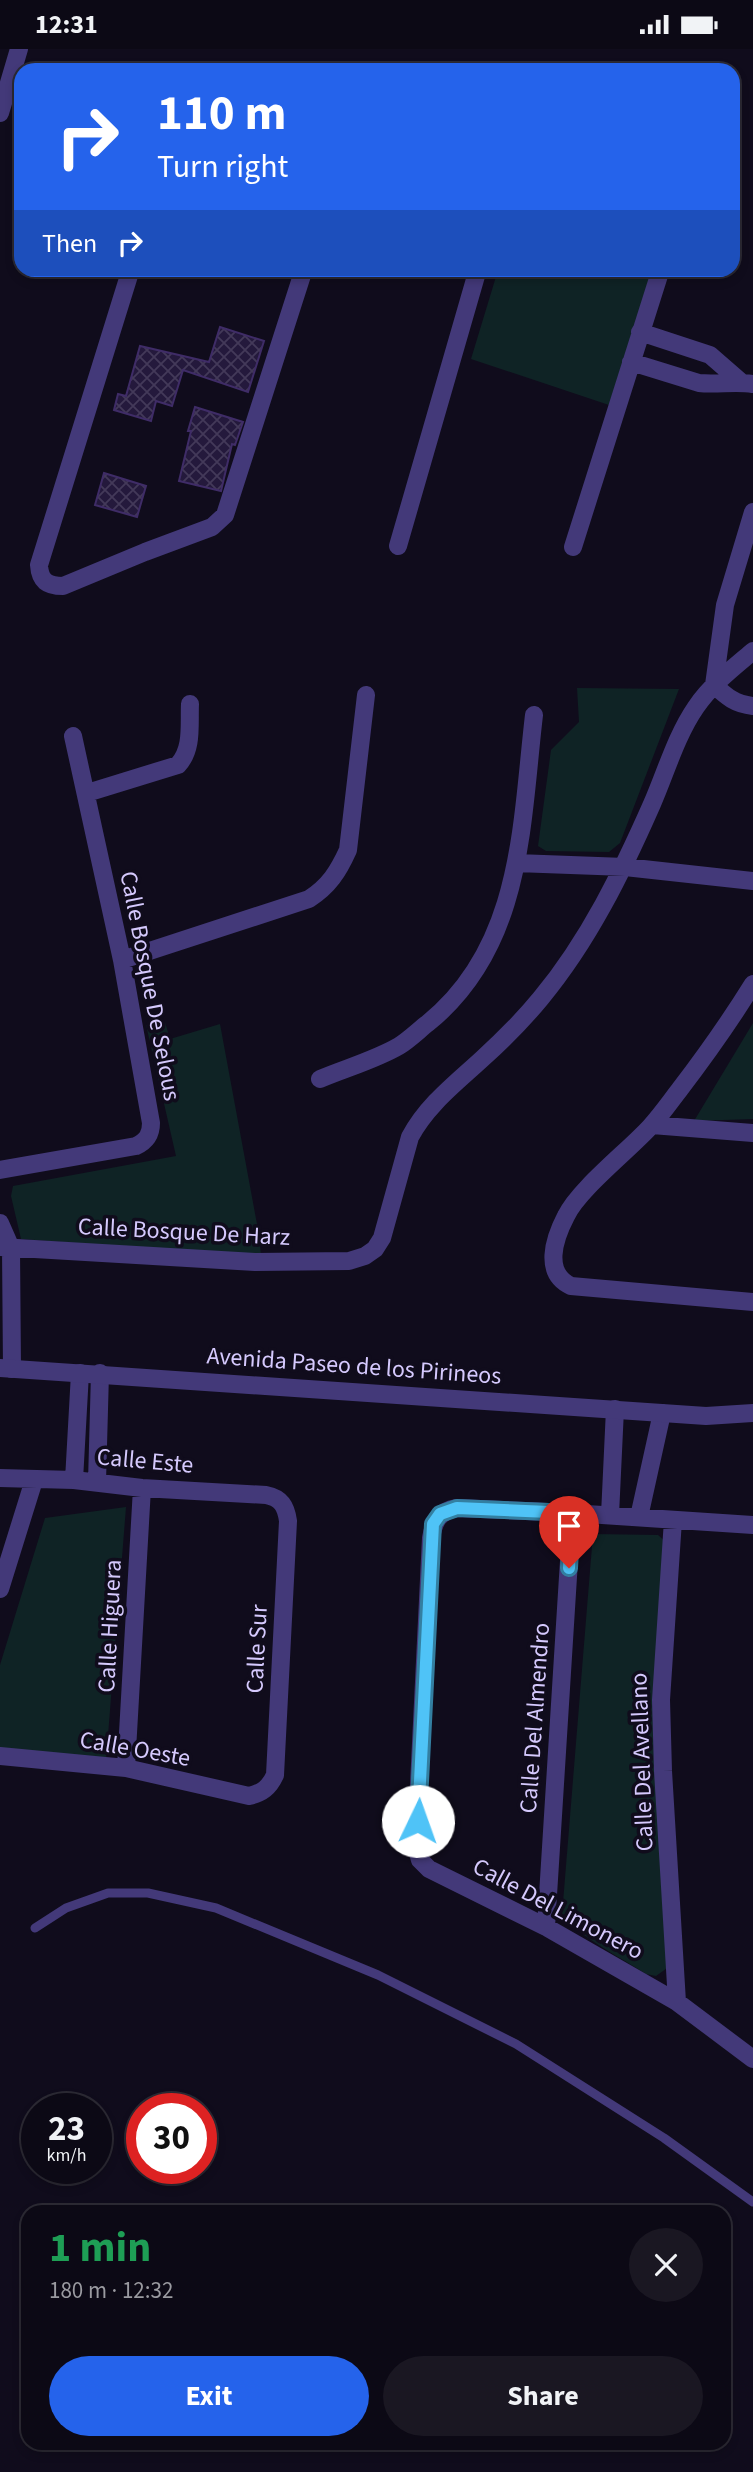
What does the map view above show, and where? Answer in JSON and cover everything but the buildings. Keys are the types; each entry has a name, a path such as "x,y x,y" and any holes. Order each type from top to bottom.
{"street":[{"path":"0,113 14,66"},
{"path":"128,277 38,565 40,574 51,586 63,586 212,527 225,515 301,277"},
{"path":"398,546 476,277"},
{"path":"573,547 658,277"},
{"path":"640,333 710,355 747,383"},
{"path":"631,362 699,383 747,383"},
{"path":"714,685 725,605 753,512"},
{"path":"625,867 681,733 696,707 714,685 753,651"},
{"path":"714,685 729,699 753,706"},
{"path":"122,960 309,899 326,888 338,873 348,851 366,695"},
{"path":"87,793 178,765 188,748 190,704"},
{"path":"320,1079 400,1046 437,1016 464,988 491,945 499,927 516,863 534,715"},
{"name":"Calle Bosque De Selous","path":"0,1170 136,1146 148,1137 151,1123 122,960 73,736"},
{"path":"516,863 625,867 753,881"},
{"name":"Calle Bosque De Harz","path":"5,1247 255,1262 349,1261 365,1256 382,1238 410,1137 418,1122 429,1108 498,1045 542,997 578,948 625,867"},
{"path":"753,984 719,1037 652,1125 581,1196 566,1215 553,1257 556,1275 560,1281 571,1286 753,1302"},
{"path":"652,1125 753,1133"},
{"path":"0,1225 5,1247 6,1368"},
{"name":"Avenida Paseo de los Pirineos","path":"6,1368 705,1416"},
{"path":"74,1480 80,1373"},
{"path":"97,1482 100,1373"},
{"path":"610,1515 615,1409"},
{"path":"639,1517 662,1413"},
{"path":"705,1416 753,1413"},
{"path":"705,1416 753,1426"},
{"name":"Calle Este","path":"0,1478 74,1480 142,1488 266,1495 283,1503"},
{"path":"0,1589 34,1480"},
{"name":"Calle Higuera","path":"126,1768 142,1488"},
{"name":"Calle Sur","path":"260,1793 270,1785 275,1775 288,1521 283,1503"},
{"name":"Calle Del Limonero","path":"572,1513 457,1508 440,1514 433,1524 417,1854 429,1869 546,1927 677,2002 753,2059"},
{"path":"572,1513 753,1525"},
{"name":"Calle Del Almendro","path":"546,1927 572,1513"},
{"name":"Calle Del Avellano","path":"673,1520 661,1700 677,2002"},
{"name":"Calle Oeste","path":"0,1756 126,1768 249,1796 260,1793"}],"lane":[{"path":"35,1928 66,1908 108,1893 148,1893 216,1908 378,1975 516,2044 664,2138 753,2202"}],"green space":[{"path":"496,277 650,277 609,405 471,359"},
{"path":"577,688 679,689 620,843 609,852 546,851 538,846 551,750 579,722"},
{"path":"165,1022 170,1039 220,1024 261,1256 21,1239 11,1196 13,1186 176,1156 146,1025"},
{"path":"753,1023 753,1119 694,1121"},
{"path":"126,1507 106,1761 0,1757 0,1665 45,1518"},
{"path":"593,1534 658,1535 666,1542 670,1966 656,1976 646,1974 601,1947 579,1932 562,1915"}],"route":[{"path":"418,1821 433,1524 440,1514 457,1508 572,1513 569,1568"}]}
